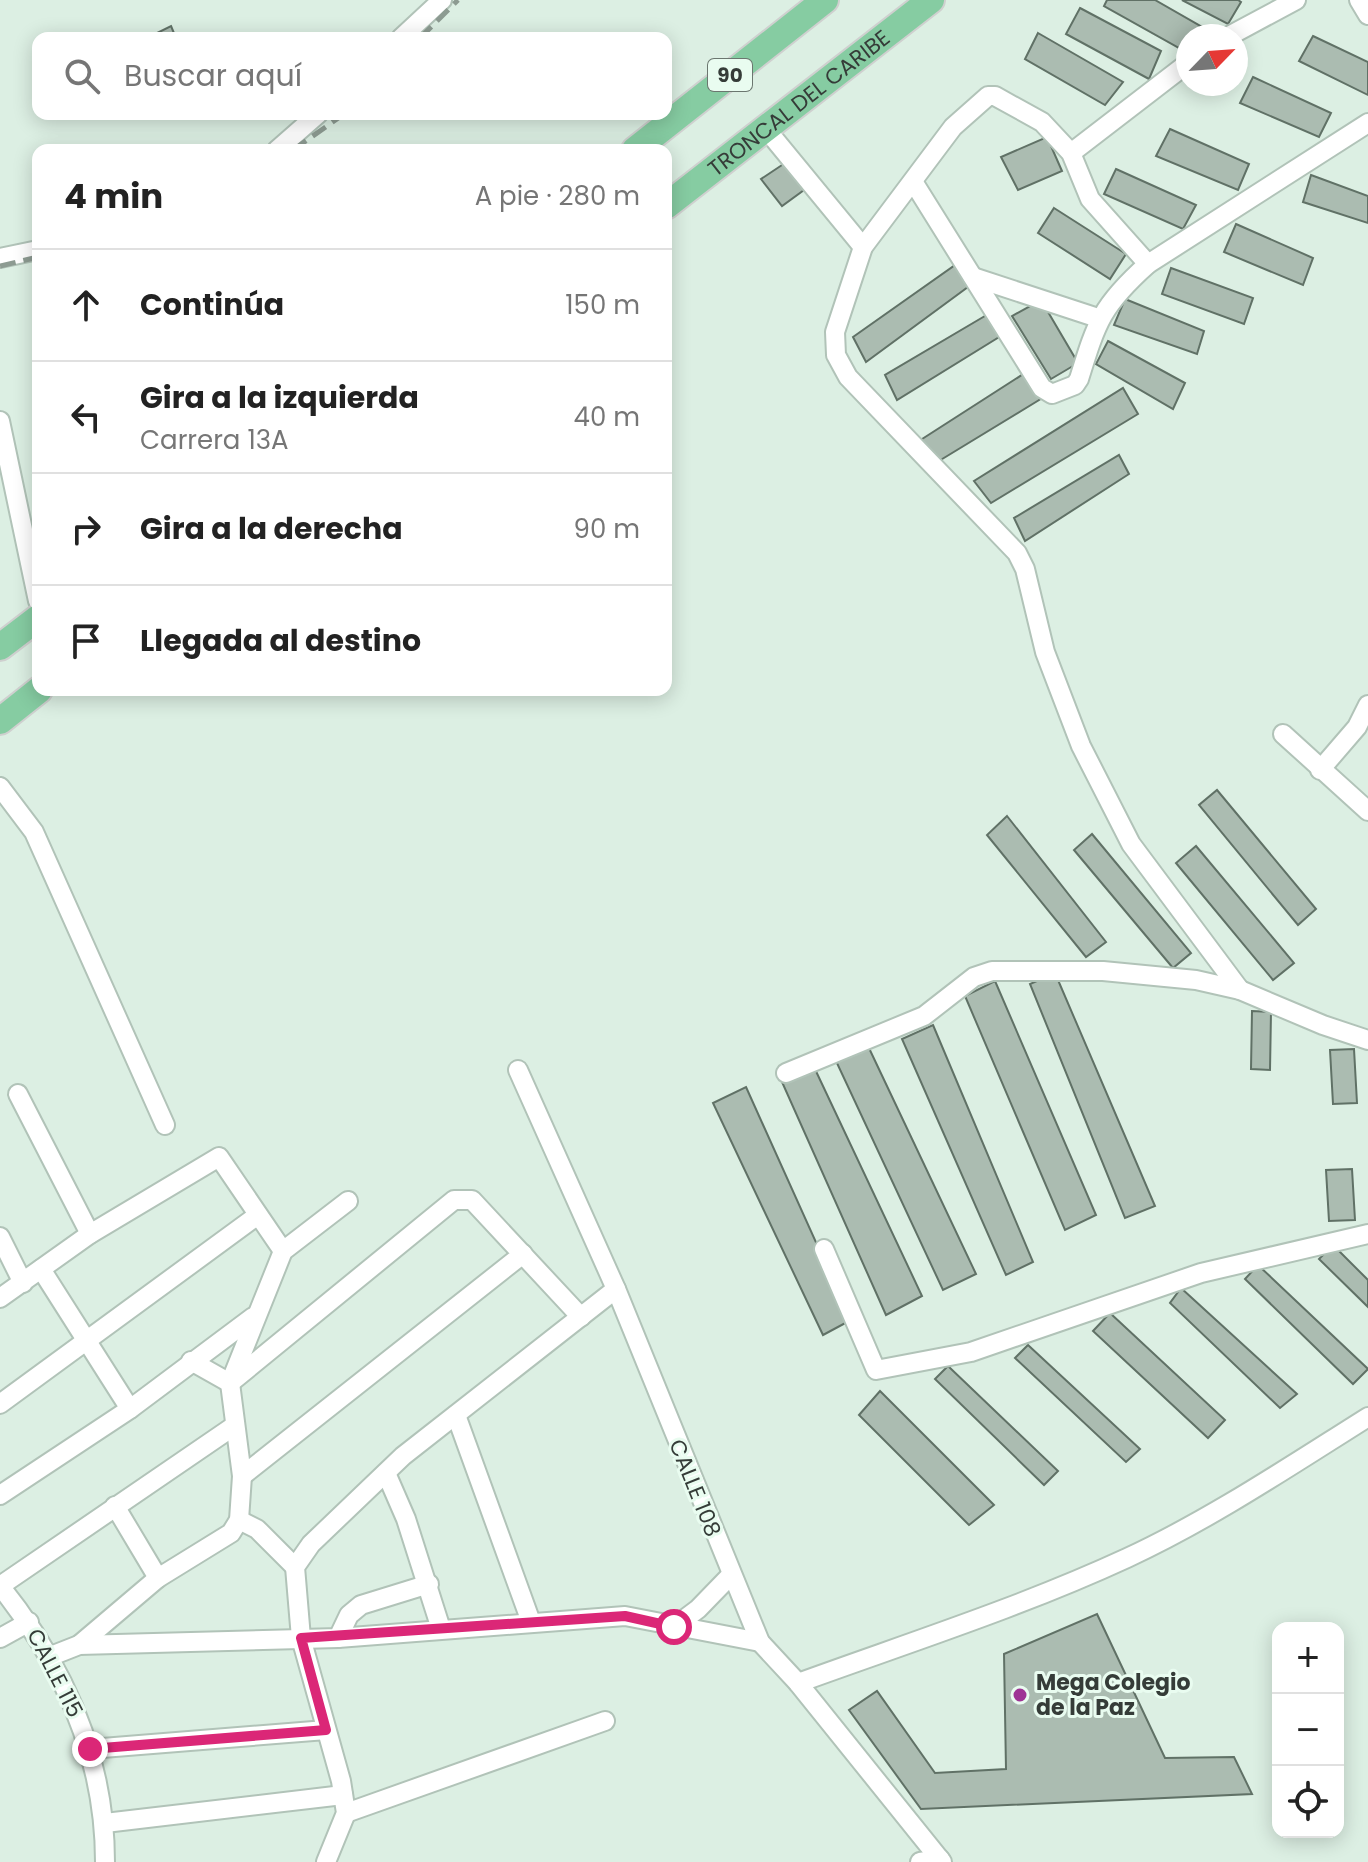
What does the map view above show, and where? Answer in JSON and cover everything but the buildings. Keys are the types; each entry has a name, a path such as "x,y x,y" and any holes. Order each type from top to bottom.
{"highway":[{"name":"90","path":"643,144 825,0"},
{"name":"TRONCAL DEL CARIBE","path":"672,201 931,0"},
{"path":"0,647 32,623"},
{"path":"0,721 32,696"}],"street":[{"path":"407,32 442,0"},
{"path":"1248,26 1296,0"},
{"path":"1359,0 1368,15"},
{"path":"1071,153 1176,72"},
{"path":"1148,264 1090,199 1071,153 1042,122 995,96 988,96 953,127 863,247 835,332 836,355 848,377 1017,553 1025,569 1045,652 1081,746 1102,788 1131,844 1240,990"},
{"path":"284,144 311,120"},
{"path":"914,183 1046,393 1059,393 1079,379 1098,318 1126,284 1148,264 1368,123"},
{"path":"766,129 863,247"},
{"path":"0,258 32,251"},
{"path":"973,277 1098,318"},
{"path":"0,421 32,573"},
{"path":"1320,770 1357,727 1368,705"},
{"path":"1283,734 1368,811"},
{"path":"0,787 34,832 165,1125"},
{"path":"786,1073 924,1016 974,977 992,971 1125,973 1196,980 1240,990 1323,1025 1368,1040"},
{"name":"CALLE 108","path":"518,1070 616,1289 730,1576 760,1642 798,1683 941,1860"},
{"path":"18,1094 90,1234"},
{"path":"0,1298 90,1234 219,1157 283,1251"},
{"path":"230,1383 454,1200 472,1200 581,1317"},
{"path":"51,1656 79,1645 158,1578 231,1533 239,1520 242,1476 230,1383 253,1317 283,1251 348,1201"},
{"path":"0,1404 258,1215"},
{"path":"824,1249 876,1370 971,1352 1201,1273 1368,1234"},
{"path":"0,1237 23,1283"},
{"path":"242,1476 523,1254"},
{"path":"41,1269 130,1409"},
{"path":"326,1862 344,1804 301,1638 295,1567 311,1544 386,1473 616,1289"},
{"path":"0,1495 130,1409 253,1317"},
{"path":"191,1361 230,1383"},
{"path":"456,1415 531,1622"},
{"path":"798,1683 1049,1591 1130,1557 1276,1475 1368,1417"},
{"path":"0,1586 234,1426"},
{"path":"386,1473 429,1584 441,1629"},
{"path":"115,1506 158,1578"},
{"path":"239,1520 257,1529 295,1567"},
{"path":"674,1627 698,1609 730,1576"},
{"path":"338,1638 349,1615 361,1605 429,1584"},
{"name":"CALLE 115","path":"0,1586 51,1656 90,1749 105,1823 105,1862"},
{"path":"79,1645 338,1638 625,1616 760,1642"},
{"path":"0,1638 29,1622"},
{"path":"105,1823 344,1804 605,1721"},
{"path":"90,1749 326,1730"},
{"path":"920,1862 941,1860"}],"railway":[{"path":"426,32 458,0"},
{"path":"302,144 336,120"},
{"path":"0,266 32,258"}],"place":[{"name":"Mega Colegio de la Paz","path":"1020,1695"}],"route":[{"path":"90,1749 326,1730 301,1638 338,1638 625,1616 646,1618 674,1627"}]}
